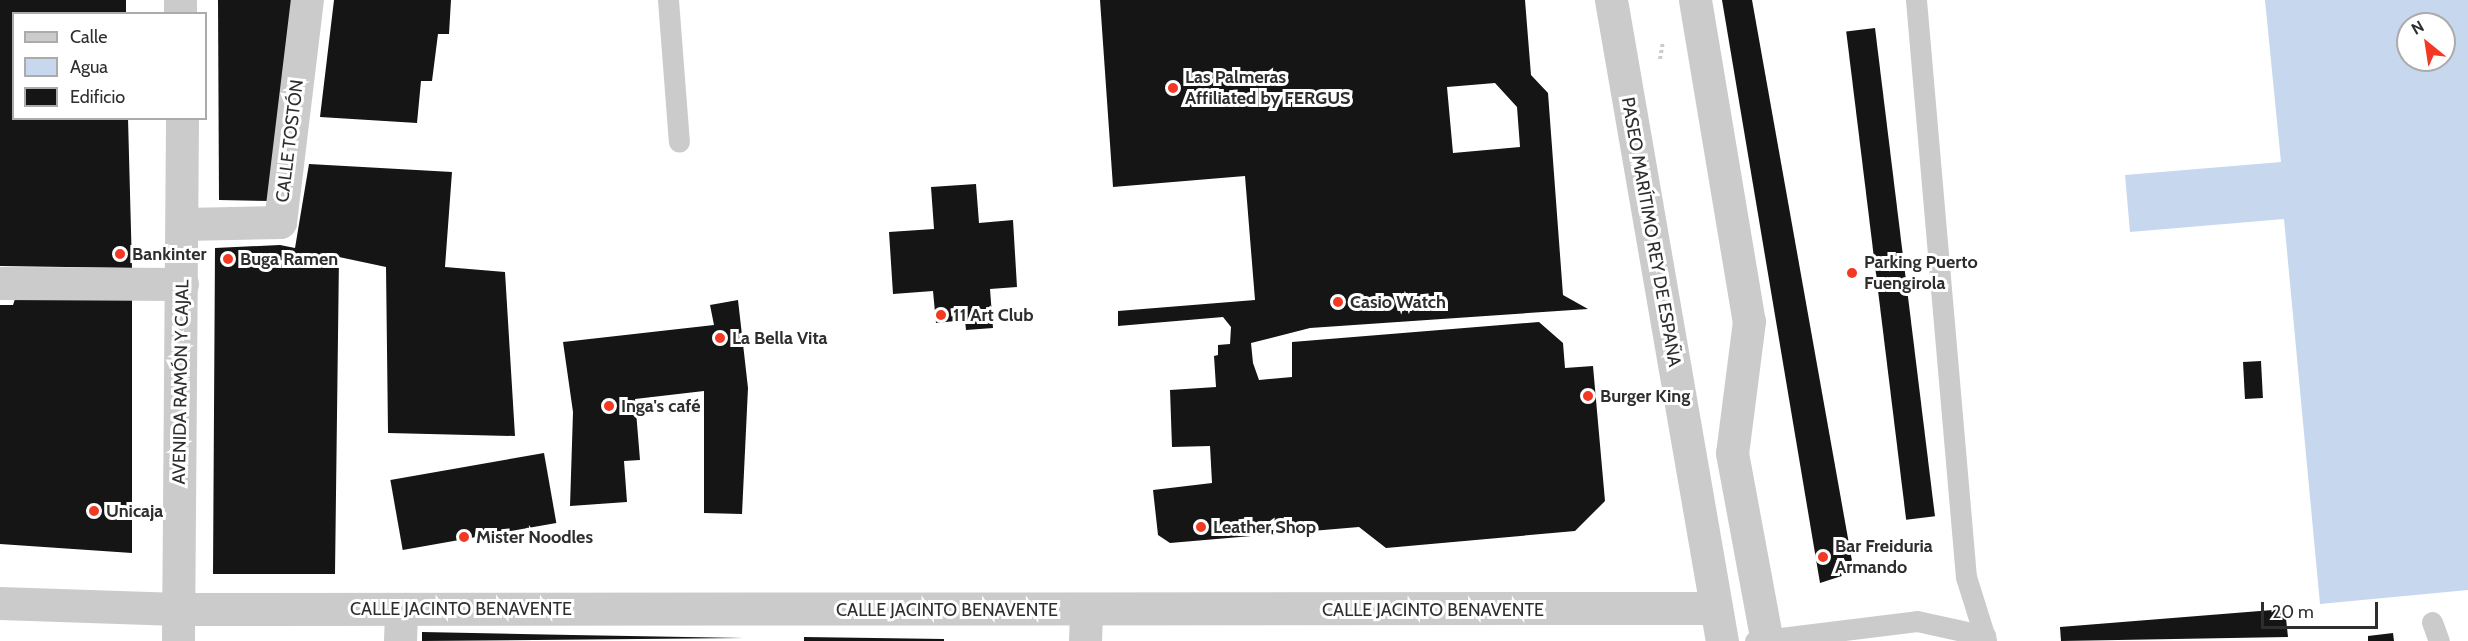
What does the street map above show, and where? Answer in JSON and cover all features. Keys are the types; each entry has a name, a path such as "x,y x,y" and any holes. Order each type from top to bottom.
{"street":[{"name":"CALLE TOSTÓN","path":"184,224 280,222 307,0"},
{"name":"PASEO MARÍTIMO REY DE ESPAÑA","path":"1611,0 1722,641"},
{"path":"1695,0 1749,321 1732,453 1762,640"},
{"name":"AVENIDA RAMÓN Y CAJAL","path":"178,625 184,224 182,120"},
{"path":"0,283 182,284"},
{"name":"CALLE JACINTO BENAVENTE","path":"0,603 178,625 1085,625 1716,608"}],"lane":[{"path":"668,0 679,142"},
{"path":"1916,0 1966,577 1985,638"},
{"path":"1762,640 1917,621 1985,638"}],"water":[{"path":"2265,0 2468,0 2468,590 2320,604 2284,219 2130,232 2125,175 2281,162"}],"building":[{"path":"0,0 126,0 126,12 12,12 12,120 128,120 132,268 0,266"},
{"path":"218,0 293,0 270,201 219,200"},
{"path":"334,0 451,0 449,34 438,34 432,81 421,81 417,123 320,117"},
{"path":"1100,0 1525,0 1531,75 1548,93 1563,295 1588,309 1310,328 1251,343 1253,363 1259,380 1292,377 1292,342 1539,322 1563,343 1565,368 1593,366 1605,501 1575,531 1386,548 1359,527 1170,543 1158,535 1153,490 1212,483 1210,446 1172,447 1170,390 1216,387 1214,356 1218,355 1218,345 1230,344 1231,327 1223,317 1118,326 1118,311 1255,300 1245,176 1113,187","holes":["1495,83 1517,107 1520,147 1453,153 1447,87"]},
{"path":"1722,0 1752,0 1854,572 1820,583"},
{"path":"1875,28 1935,516 1906,520 1846,32"},
{"path":"309,164 452,172 445,267 505,272 515,436 388,433 386,267 339,257 335,574 213,574 215,248 280,245 295,248"},
{"path":"976,184 979,223 1013,220 1017,287 990,289 993,328 966,330 965,320 936,323 933,291 893,294 889,232 934,229 931,187"},
{"path":"16,296 132,297 132,553 0,544 0,305 13,305"},
{"path":"738,300 748,388 742,514 704,513 704,391 635,399 640,460 624,461 627,502 570,506 573,412 563,342 714,325 710,305"},
{"path":"2261,361 2263,398 2245,399 2243,362"},
{"path":"544,453 556,523 403,550 390,480"},
{"path":"2285,609 2288,637 2061,641 2060,627"},
{"path":"422,632 572,635 744,638 422,641"},
{"path":"2393,633 2394,641 2368,641 2368,636"},
{"path":"804,637 944,639 944,641 804,641"}],"place":[{"name":"Las Palmeras Affiliated by FERGUS","path":"1173,88"},
{"name":"Bankinter","path":"120,254"},
{"name":"Buga Ramen","path":"228,259"},
{"name":"Parking Puerto Fuengirola","path":"1852,273"},
{"name":"Casio Watch","path":"1338,302"},
{"name":"11 Art Club","path":"941,315"},
{"name":"La Bella Vita","path":"720,338"},
{"name":"Burger King","path":"1588,396"},
{"name":"Inga's café","path":"609,406"},
{"name":"Unicaja","path":"94,511"},
{"name":"Leather Shop","path":"1201,527"},
{"name":"Mister Noodles","path":"464,537"},
{"name":"Bar Freiduria Armando","path":"1823,557"}]}
